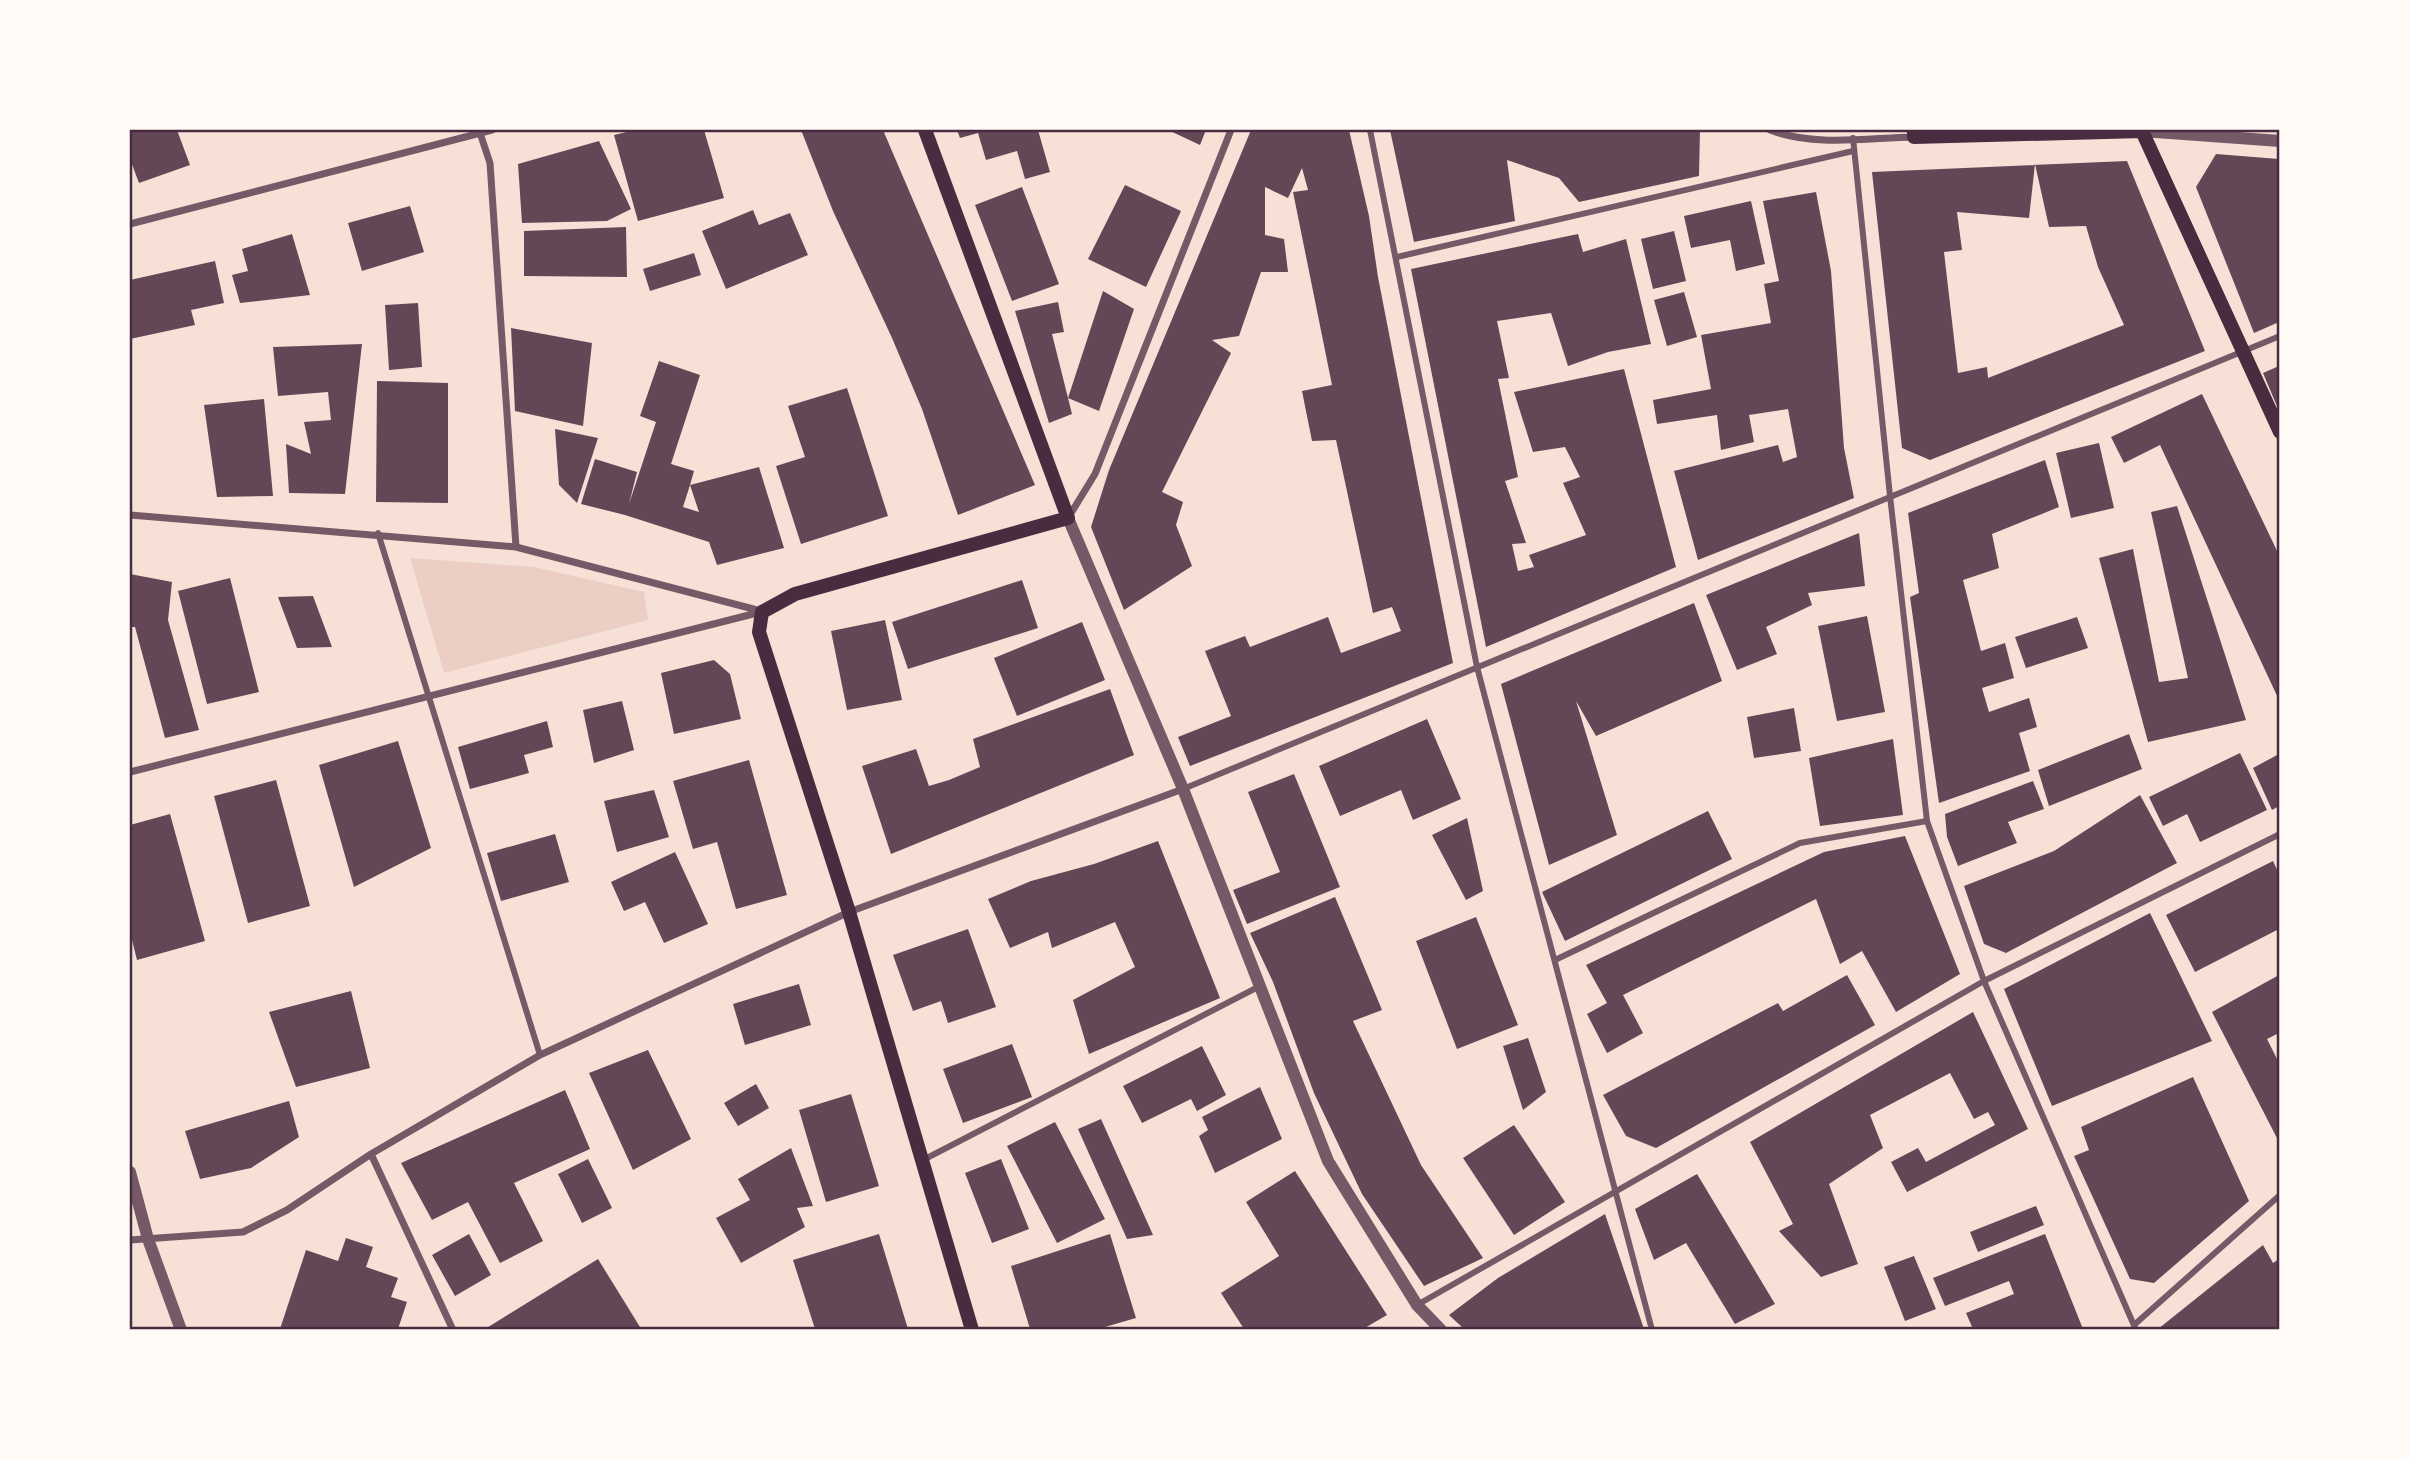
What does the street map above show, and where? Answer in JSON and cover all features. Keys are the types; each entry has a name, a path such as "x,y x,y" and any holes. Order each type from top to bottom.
{"main road":[{"path":"925,130 1068,518 795,594 762,611 760,632 849,912 972,1329"},
{"path":"1914,133 2142,130 2280,432"}],"street":[{"path":"130,224 492,130"},
{"path":"1231,130 1095,474 1068,518 1183,789 1328,1161 1417,1305 1441,1329"},
{"path":"1370,130 1477,667 1652,1329"},
{"path":"1770,130 1792,138 1853,138 1914,133"},
{"path":"2142,130 2280,141"},
{"path":"480,131 489,163 516,547"},
{"path":"1853,138 1927,821 1984,981 2135,1327 2280,1195"},
{"path":"1397,257 1853,151"},
{"path":"130,1240 243,1232 287,1210 371,1154 540,1055 849,912 1183,789 2242,349 2280,336"},
{"path":"130,514 378,533 516,547 762,611"},
{"path":"378,533 540,1055"},
{"path":"130,772 429,698 762,611"},
{"path":"1555,960 1800,843 1927,821"},
{"path":"1417,1305 1984,981 2280,834"},
{"path":"921,1161 1261,986"},
{"path":"371,1154 453,1329"},
{"path":"130,1172 148,1238 181,1329"}],"shaded area":[{"path":"410,558 534,567 644,592 648,620 444,673"}],"building":[{"path":"130,130 177,130 190,165 139,183 130,159"},
{"path":"635,130 704,130 724,198 638,221 614,135"},
{"path":"801,130 883,130 1035,485 958,515 922,409 833,211"},
{"path":"957,130 1038,130 1050,172 1025,179 1017,151 986,160 978,133 960,138"},
{"path":"1168,130 1206,130 1200,145"},
{"path":"1251,130 1349,130 1369,216 1378,277 1453,663 1190,766 1178,737 1231,716 1205,651 1245,636 1250,647 1328,617 1341,653 1401,631 1392,607 1373,613 1336,440 1312,441 1302,391 1332,385 1293,192 1308,190 1302,168 1288,198 1265,187 1265,235 1284,239 1288,272 1261,272 1239,336 1212,340 1231,353 1162,492 1183,502 1176,525 1192,566 1124,610 1091,527 1109,470"},
{"path":"1390,130 1700,130 1699,176 1579,202 1559,178 1507,160 1515,221 1414,242"},
{"path":"599,141 631,209 607,221 522,223 518,164"},
{"path":"2216,154 2279,159 2279,322 2254,333 2196,187"},
{"path":"2127,161 2205,351 1930,460 1902,448 1872,172","holes":["2035,165 2049,227 2086,226 2098,267 2124,325 1988,378 1987,367 1958,373 1944,252 1962,250 1957,212 2029,218"]},
{"path":"1125,185 1181,211 1146,287 1088,259"},
{"path":"1022,187 1059,284 1012,301 975,205"},
{"path":"1816,192 1831,271 1844,448 1854,498 1698,560 1674,471 1778,445 1783,462 1797,457 1788,409 1749,415 1754,442 1721,450 1717,415 1657,424 1653,400 1711,389 1701,335 1771,323 1764,284 1779,281 1763,201"},
{"path":"1751,201 1765,264 1736,271 1730,240 1691,248 1684,216"},
{"path":"410,206 424,252 362,271 348,223"},
{"path":"753,210 759,225 790,213 808,255 726,289 702,231"},
{"path":"626,227 627,277 524,276 524,231"},
{"path":"1674,231 1686,281 1653,289 1641,239"},
{"path":"292,234 310,295 240,303 232,275 248,271 242,249"},
{"path":"1578,234 1583,252 1626,239 1651,344 1608,352 1568,366 1551,313 1497,321 1509,378 1498,379 1518,477 1505,481 1526,543 1512,544 1518,571 1534,567 1529,555 1586,535 1563,483 1580,477 1565,447 1533,452 1514,392 1624,369 1676,567 1486,647 1411,269"},
{"path":"694,253 701,275 650,291 643,269"},
{"path":"215,261 224,303 191,310 195,325 130,339 130,280"},
{"path":"1103,291 1134,309 1099,411 1068,398"},
{"path":"1684,292 1697,337 1667,346 1654,300"},
{"path":"1058,302 1064,332 1052,334 1072,414 1049,423 1015,311"},
{"path":"418,303 422,367 389,370 385,305"},
{"path":"511,328 592,343 583,426 515,411"},
{"path":"362,344 345,494 289,493 286,444 311,454 304,422 331,420 328,392 278,396 273,347"},
{"path":"659,361 700,375 671,464 694,471 690,485 759,467 784,548 717,565 709,542 581,504 595,459 637,472 629,504 656,422 640,416","holes":["690,485 699,512 683,507"]},
{"path":"2279,366 2279,411 2263,373"},
{"path":"377,381 448,383 448,503 376,502"},
{"path":"847,388 888,516 801,544 776,466 805,457 788,406"},
{"path":"2202,394 2279,555 2279,700 2160,445 2124,463 2111,437"},
{"path":"264,399 273,496 217,497 204,405"},
{"path":"555,429 598,438 577,503 559,485"},
{"path":"2099,443 2114,508 2071,518 2056,453"},
{"path":"2045,460 2059,507 1992,534 1999,568 1963,580 1981,651 2005,643 2014,678 1982,688 1989,712 2029,698 2037,727 2019,733 2030,771 1939,803 1910,597 1919,593 1908,513"},
{"path":"2177,506 2246,720 2148,742 2099,558 2133,549 2159,682 2188,678 2151,512"},
{"path":"1859,533 1865,586 1808,593 1812,605 1766,627 1777,654 1737,670 1706,595"},
{"path":"130,574 172,582 168,620 199,730 165,738 135,627 130,627"},
{"path":"230,578 259,692 207,704 178,591"},
{"path":"1022,580 1038,628 908,669 892,622"},
{"path":"313,596 332,647 297,648 278,597"},
{"path":"1694,603 1722,681 1596,736 1576,701 1617,835 1549,865 1501,684"},
{"path":"1867,616 1885,712 1837,721 1818,626"},
{"path":"2077,617 2088,648 2026,668 2015,637"},
{"path":"885,620 902,700 847,710 831,631"},
{"path":"1082,622 1105,680 1017,716 994,658"},
{"path":"714,660 730,674 741,719 674,734 661,673"},
{"path":"1110,689 1134,755 891,854 862,766 916,749 929,786 949,780 980,767 973,739"},
{"path":"622,701 634,750 594,763 583,710"},
{"path":"1794,708 1801,751 1754,758 1747,717"},
{"path":"1427,719 1461,799 1413,820 1401,790 1340,816 1319,766"},
{"path":"547,721 553,747 524,755 529,773 470,789 458,747"},
{"path":"2129,734 2142,769 2049,806 2038,770"},
{"path":"1893,739 1903,815 1820,826 1809,758"},
{"path":"398,741 431,848 354,887 319,765"},
{"path":"2240,753 2267,810 2200,842 2187,814 2163,826 2149,797"},
{"path":"2279,754 2279,806 2272,810 2253,768"},
{"path":"749,760 787,895 736,909 717,842 693,849 673,781"},
{"path":"1294,774 1340,887 1247,924 1233,890 1280,872 1248,792"},
{"path":"276,780 310,906 248,923 214,796"},
{"path":"2033,781 2044,809 2008,822 2017,843 1958,866 1947,837 1945,814"},
{"path":"654,790 669,837 617,852 604,801"},
{"path":"2140,795 2177,863 2006,953 1984,944 1964,886 2054,851"},
{"path":"1708,811 1732,859 1565,941 1542,892"},
{"path":"170,814 205,941 137,960 130,932 130,825"},
{"path":"1467,818 1483,891 1466,900 1432,835"},
{"path":"555,834 569,882 501,901 487,853"},
{"path":"1905,836 1960,974 1896,1012 1862,951 1840,964 1816,899 1623,995 1643,1033 1607,1053 1587,1014 1607,1003 1586,965 1824,852"},
{"path":"1158,841 1220,998 1089,1054 1073,1000 1135,967 1115,922 1052,948 1048,932 1010,948 988,899 1031,881 1094,864"},
{"path":"675,852 708,924 664,943 645,902 624,911 611,882"},
{"path":"2273,861 2279,874 2279,929 2195,972 2166,915"},
{"path":"1335,897 1382,1010 1353,1021 1421,1165 1483,1258 1424,1286 1362,1194 1314,1093 1273,982 1250,933"},
{"path":"2150,913 2212,1041 2052,1106 2004,989"},
{"path":"1476,917 1518,1025 1457,1049 1416,941"},
{"path":"968,929 996,1007 948,1023 941,1001 913,1011 893,955"},
{"path":"1847,975 1875,1025 1656,1148 1626,1136 1603,1095 1778,1003 1783,1011"},
{"path":"2279,975 2279,1033 2267,1039 2279,1063 2279,1142 2212,1012"},
{"path":"799,984 811,1025 745,1045 733,1004"},
{"path":"351,991 370,1068 296,1087 269,1012"},
{"path":"1973,1012 2028,1129 1907,1192 1891,1162 1918,1148 1926,1162 1995,1125 1988,1112 1974,1119 1950,1073 1870,1115 1883,1148 1829,1184 1858,1264 1821,1277 1779,1231 1793,1224 1750,1142"},
{"path":"1528,1038 1546,1092 1523,1110 1503,1046"},
{"path":"1012,1044 1032,1097 963,1123 943,1069"},
{"path":"1202,1046 1226,1095 1197,1111 1191,1099 1142,1123 1123,1086"},
{"path":"648,1050 691,1139 633,1170 589,1073"},
{"path":"2193,1077 2249,1201 2154,1283 2130,1279 2074,1156 2089,1150 2081,1127"},
{"path":"756,1084 769,1108 738,1126 724,1103"},
{"path":"1260,1087 1282,1139 1215,1173 1199,1136 1208,1130 1202,1117"},
{"path":"565,1090 590,1149 514,1183 543,1241 500,1263 468,1202 432,1220 401,1163"},
{"path":"851,1094 879,1186 826,1202 799,1110"},
{"path":"289,1101 299,1137 251,1168 200,1179 185,1131"},
{"path":"1101,1119 1153,1235 1127,1239 1078,1129"},
{"path":"1055,1122 1105,1219 1057,1243 1007,1146"},
{"path":"1514,1125 1565,1202 1514,1235 1463,1158"},
{"path":"791,1148 813,1206 797,1208 805,1227 741,1263 716,1218 750,1200 738,1179"},
{"path":"588,1159 612,1208 582,1223 558,1174"},
{"path":"1001,1159 1029,1229 992,1243 965,1173"},
{"path":"1295,1171 1387,1315 1363,1329 1244,1329 1221,1293 1279,1256 1246,1202"},
{"path":"1697,1174 1775,1304 1735,1324 1686,1243 1654,1260 1635,1209"},
{"path":"2036,1206 2044,1225 1978,1252 1970,1232"},
{"path":"1605,1214 1644,1329 1464,1329 1449,1315 1498,1278"},
{"path":"469,1234 491,1275 455,1296 432,1255"},
{"path":"879,1234 908,1329 815,1329 793,1260"},
{"path":"1110,1234 1136,1318 1098,1329 1030,1329 1011,1266"},
{"path":"2045,1234 2083,1329 1973,1329 1966,1313 2014,1294 2009,1281 1945,1306 1933,1278"},
{"path":"346,1238 373,1247 366,1267 398,1278 391,1297 407,1302 398,1329 280,1329 306,1250 338,1261"},
{"path":"2263,1245 2273,1263 2279,1259 2279,1329 2158,1329"},
{"path":"1914,1256 1936,1309 1905,1321 1884,1267"},
{"path":"598,1259 640,1327 485,1329"}]}
